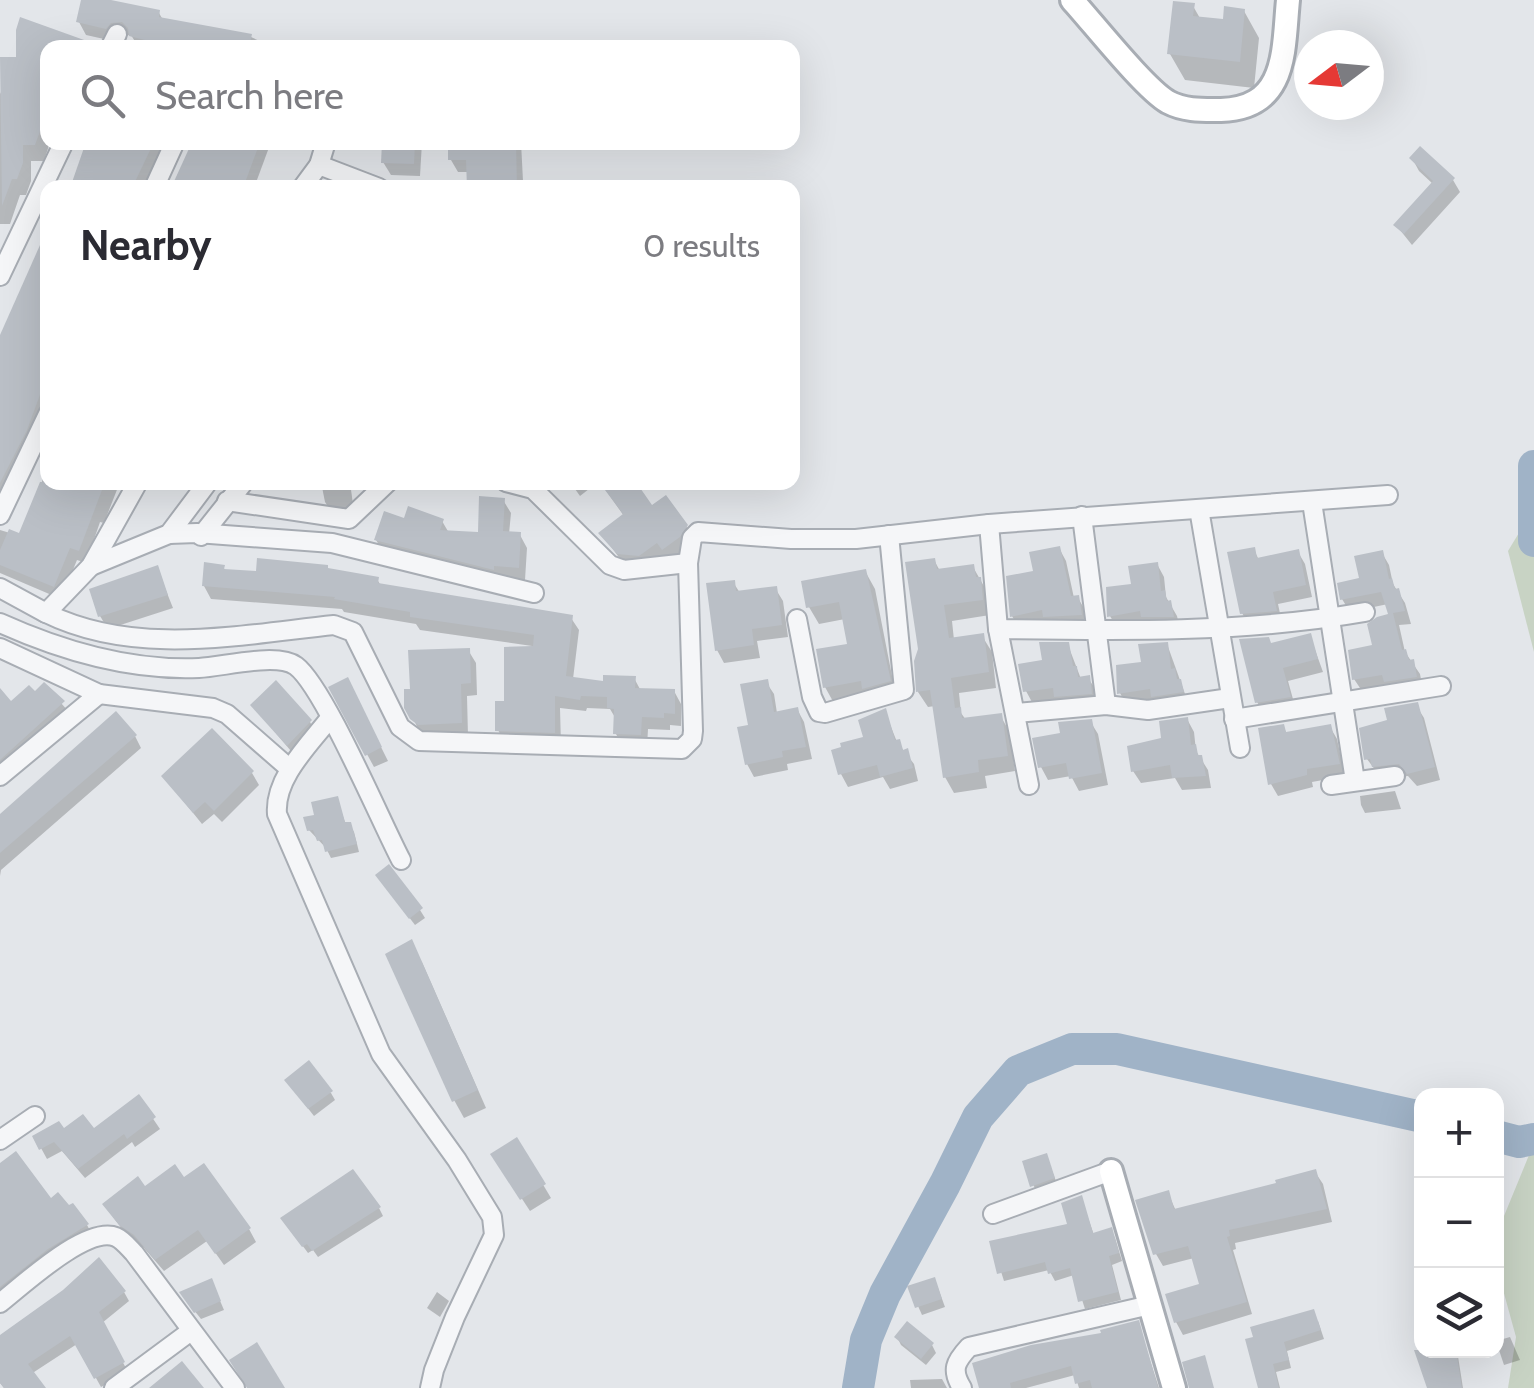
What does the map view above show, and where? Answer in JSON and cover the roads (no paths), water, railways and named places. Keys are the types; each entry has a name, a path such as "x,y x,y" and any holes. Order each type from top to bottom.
{"street":[{"path":"1072,0 1166,101 1193,110 1229,110 1257,102 1276,82 1288,0"},
{"path":"46,180 60,150"},
{"path":"158,180 171,150"},
{"path":"308,180 323,150"},
{"path":"319,164 359,180"},
{"path":"0,276 40,192"},
{"path":"0,515 40,431"},
{"path":"46,613 91,566 134,490"},
{"path":"169,534 202,490"},
{"path":"201,536 237,490"},
{"path":"227,502 349,520 380,490"},
{"path":"538,490 610,565 624,570 688,563"},
{"path":"0,588 79,628 130,639 344,628 353,632 400,727 419,741 682,749 693,731 688,563 692,538 698,532 856,539 1082,516 1388,494"},
{"path":"1312,502 1354,781"},
{"path":"1199,509 1240,748"},
{"path":"1082,516 1106,705"},
{"path":"990,524 998,629 1029,785"},
{"path":"91,566 169,534 196,533 332,544 534,593"},
{"path":"798,619 812,697 819,712 904,690 889,535"},
{"path":"998,629 1096,631 1218,626 1364,612"},
{"path":"0,623 32,638 109,662 197,669 275,660 295,665 330,718 400,860"},
{"path":"0,648 99,694 213,708 227,714 290,768"},
{"path":"1234,719 1440,686"},
{"path":"0,776 99,694"},
{"path":"1016,712 1106,705 1148,710 1230,698"},
{"path":"330,718 290,768 276,803 276,814 381,1054 457,1160 492,1217 494,1235 455,1317 430,1388"},
{"path":"1331,785 1395,776"},
{"path":"0,1140 36,1116"},
{"path":"993,1214 1111,1172 1174,1388"},
{"path":"0,1303 85,1240 118,1238 134,1253 235,1388"},
{"path":"962,1388 954,1374 956,1361 969,1347 1150,1305"},
{"path":"114,1388 191,1331"}],"waterway":[{"path":"1534,466 1534,541"},
{"path":"858,1388 866,1340 885,1294 978,1117 1018,1071 1072,1049 1117,1049 1414,1115"},
{"path":"1504,1138 1519,1142 1534,1139"}]}
